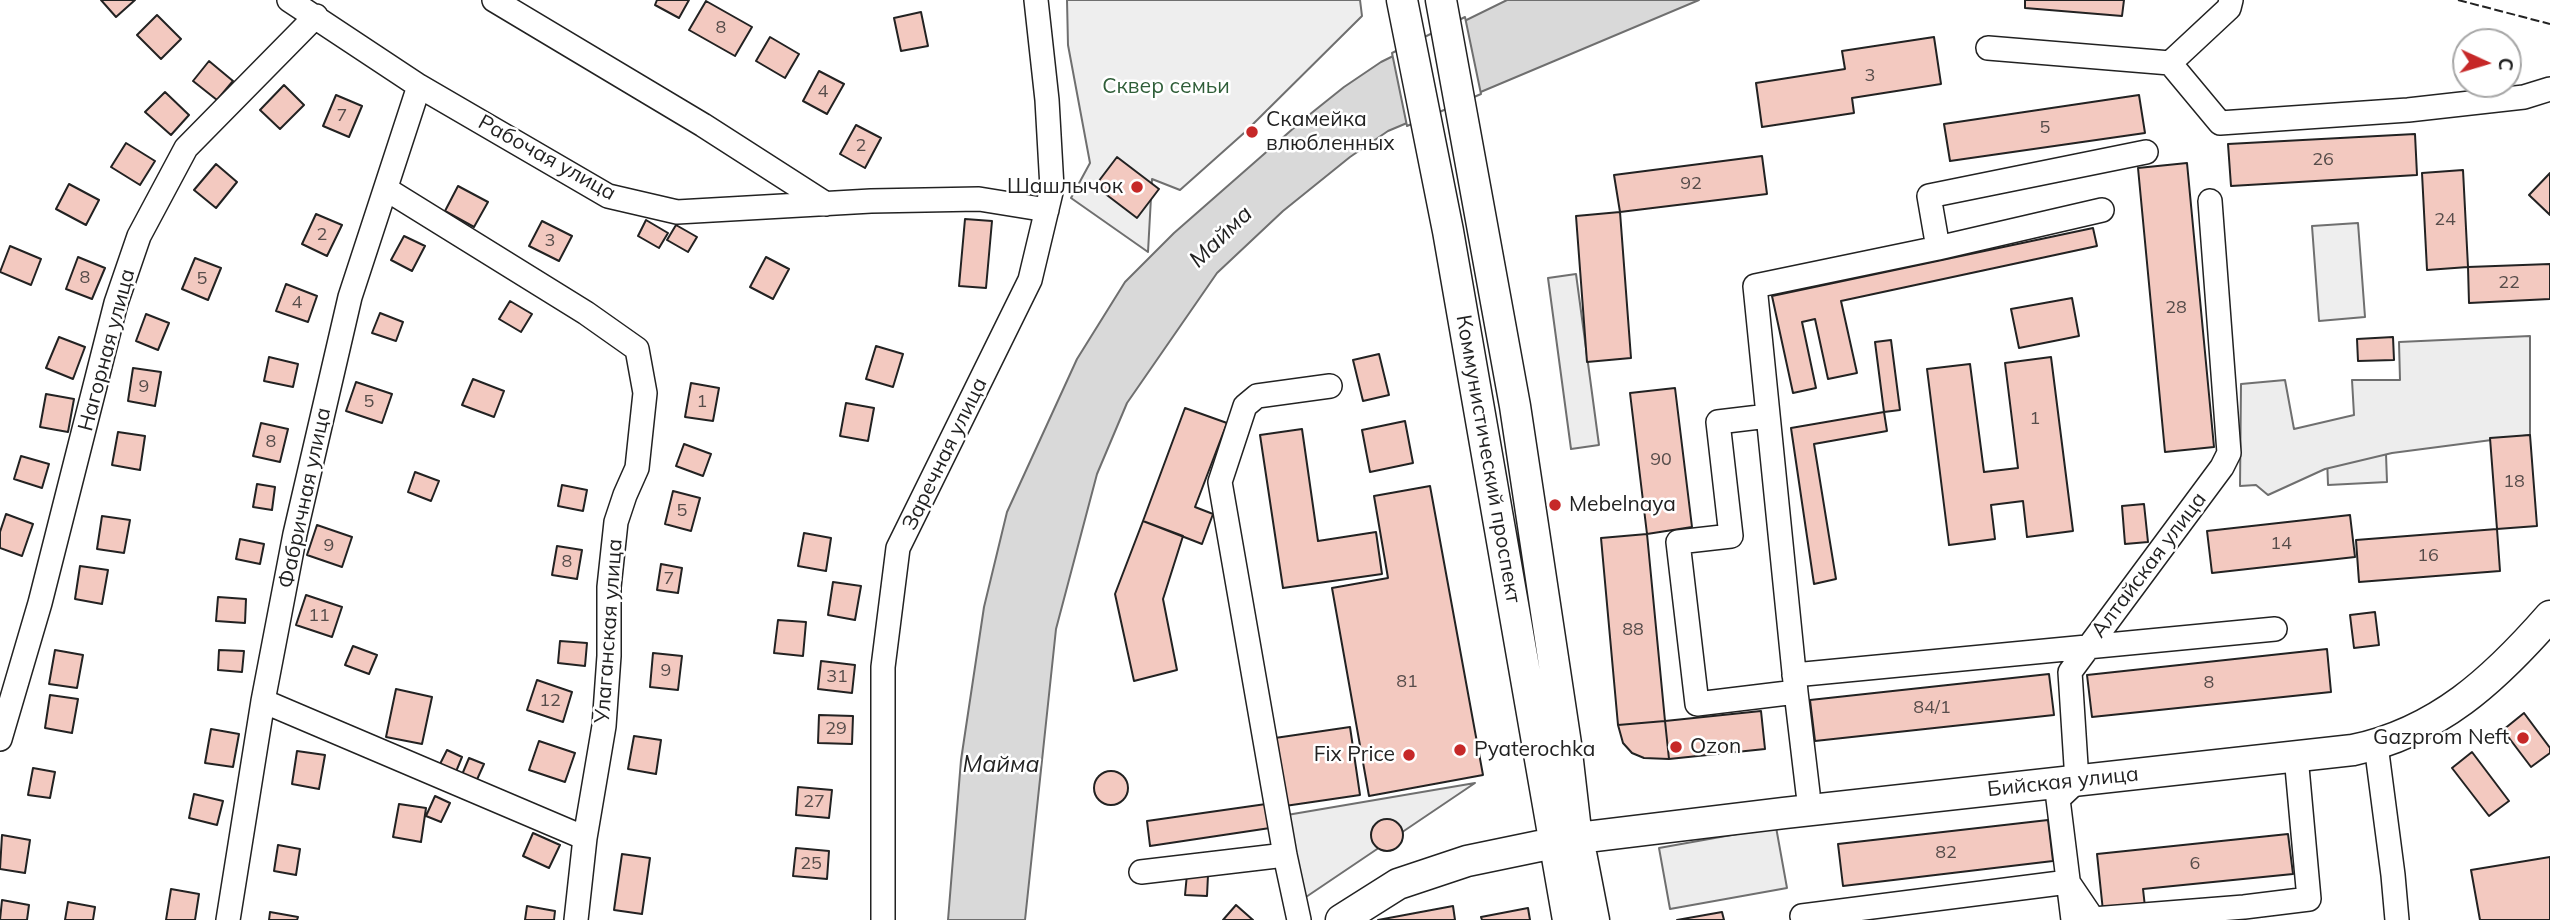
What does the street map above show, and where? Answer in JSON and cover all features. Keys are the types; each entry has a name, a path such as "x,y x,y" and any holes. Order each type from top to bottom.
{"main road":[{"name":"Коммунистический проспект","path":"1402,0 1565,833 1594,920"},
{"name":"Коммунистический проспект","path":"1441,0 1482,218 1532,511 1566,744 1568,920"},
{"name":"Бийская улица","path":"1565,833 1808,793 2296,756 2376,745 2406,734 2468,697 2499,672 2550,616"},
{"name":"Бийская улица","path":"1565,833 1796,811 2349,734 2372,729 2425,705 2479,671 2519,651"},
{"path":"1317,920 1397,870 1459,849 1565,833"},
{"path":"1341,920 1398,884 1565,833"}],"street":[{"name":"Рабочая улица","path":"289,0 419,86 607,196 677,212 979,199 1047,210"},
{"path":"494,0 703,125 826,204"},
{"name":"Заречная улица","path":"883,920 883,667 898,548 1030,280 1052,188 1047,100 1036,0"},
{"path":"2170,63 2229,8 2231,0"},
{"name":"Нагорная улица","path":"0,739 40,603 116,303 139,236 186,148 316,16"},
{"path":"1988,48 2170,63 2220,123 2408,110 2525,97 2550,89"},
{"name":"Фабричная улица","path":"228,920 263,701 295,534 350,297 419,86"},
{"path":"1938,248 1929,196 2146,152"},
{"name":"Улаганская улица","path":"386,189 586,313 637,349 645,393 637,468 617,522 609,587 609,656 604,726 585,838 576,920"},
{"name":"Алтайская улица","path":"2077,772 2070,672 2222,467 2229,453 2210,201"},
{"path":"1808,793 1755,286 2102,210"},
{"path":"1299,920 1285,856 1220,482 1245,406 1250,400 1256,396 1330,386"},
{"path":"1768,416 1718,422 1731,536 1678,542 1697,704 1795,684 2089,646 2275,629"},
{"path":"263,701 585,838"},
{"path":"2376,745 2397,920"},
{"path":"2068,882 2094,919 2309,899 2296,756"},
{"path":"2073,920 2058,799 2077,772"},
{"path":"1140,872 1285,856"},
{"path":"1802,916 2068,882"}],"green space":[{"name":"Сквер семьи","path":"1067,0 1360,0 1362,16 1244,133 1180,190 1152,179 1148,252 1071,198 1090,163 1068,45"},
{"path":"2358,223 2365,317 2319,321 2312,226"},
{"path":"2386,454 2387,482 2328,485 2327,457"}],"shaded area":[{"path":"1576,274 1599,445 1571,449 1548,278"},
{"path":"2530,336 2530,435 2392,453 2325,469 2268,495 2256,485 2240,486 2241,384 2285,380 2294,429 2354,415 2352,380 2400,380 2399,342"},
{"path":"1475,783 1303,899 1287,815"},
{"path":"1776,827 1787,888 1670,909 1659,848"}],"water":[{"name":"Майма","path":"1507,0 1699,0 1388,131 1350,157 1283,211 1217,273 1127,403 1097,474 1056,629 1025,920 948,920 961,760 984,607 1007,512 1077,359 1125,282 1174,233 1304,119 1381,62"}],"pier":[{"path":"1465,17 1481,94 1407,126 1392,53"}],"building":[{"path":"101,0 135,0 116,17"},
{"path":"657,0 689,0 679,18 655,5"},
{"path":"2025,0 2124,0 2122,16 2025,8"},
{"path":"706,1 752,27 735,56 689,30"},
{"path":"921,12 928,46 901,51 894,18"},
{"path":"157,15 181,39 161,59 137,35"},
{"path":"770,37 799,54 785,78 756,61"},
{"path":"1934,37 1941,84 1852,98 1854,113 1762,127 1756,83 1845,69 1842,51"},
{"path":"209,61 233,81 217,100 193,81"},
{"path":"819,71 844,84 827,114 803,101"},
{"path":"284,85 304,105 280,129 260,110"},
{"path":"165,92 189,115 171,135 145,112"},
{"path":"336,95 362,106 349,137 323,126"},
{"path":"2139,95 2145,133 1950,161 1944,124"},
{"path":"856,125 881,138 865,168 840,154"},
{"path":"2415,134 2417,175 2231,186 2228,144"},
{"path":"126,143 155,161 140,185 111,167"},
{"path":"1762,156 1767,194 1620,212 1614,175"},
{"path":"1117,157 1159,189 1137,218 1095,186"},
{"path":"2187,163 2214,447 2165,452 2138,168"},
{"path":"216,164 237,182 216,208 194,190"},
{"path":"2463,170 2468,267 2427,270 2422,173"},
{"path":"2550,173 2550,215 2529,195"},
{"path":"69,184 99,200 86,225 56,209"},
{"path":"458,186 488,202 474,227 445,211"},
{"path":"1620,212 1631,358 1587,362 1576,216"},
{"path":"316,214 342,225 327,256 302,244"},
{"path":"965,219 992,221 986,288 959,286"},
{"path":"646,220 668,233 659,248 638,236"},
{"path":"542,221 572,236 559,261 529,246"},
{"path":"676,225 697,237 688,252 667,240"},
{"path":"2093,228 2097,246 1841,301 1857,373 1828,379 1815,319 1802,322 1816,388 1793,393 1772,296"},
{"path":"404,236 425,246 412,271 391,260"},
{"path":"10,246 41,259 31,285 0,272"},
{"path":"78,257 105,268 92,299 66,289"},
{"path":"766,257 789,269 773,299 750,287"},
{"path":"195,258 221,268 208,300 182,289"},
{"path":"2550,264 2550,299 2469,303 2468,267"},
{"path":"286,284 317,296 308,322 276,311"},
{"path":"2072,298 2079,336 2019,348 2011,309"},
{"path":"510,301 532,314 521,332 499,319"},
{"path":"380,313 403,322 396,341 372,333"},
{"path":"146,314 169,323 158,350 136,341"},
{"path":"59,337 85,347 73,379 46,368"},
{"path":"2393,337 2394,360 2358,361 2357,339"},
{"path":"1891,340 1900,410 1884,412 1875,342"},
{"path":"876,346 903,354 893,387 866,379"},
{"path":"1379,354 1389,395 1363,401 1353,360"},
{"path":"269,357 298,364 293,387 264,381"},
{"path":"2051,357 2073,531 2027,537 2023,501 1991,505 1995,539 1949,545 1927,369 1970,364 1984,472 2018,468 2005,363"},
{"path":"133,368 161,372 155,406 128,401"},
{"path":"473,379 504,391 494,417 462,405"},
{"path":"356,382 392,394 382,423 346,411"},
{"path":"691,383 719,388 713,421 685,417"},
{"path":"1675,388 1692,527 1647,534 1630,393"},
{"path":"46,394 74,399 68,432 40,427"},
{"path":"846,403 874,408 868,441 840,436"},
{"path":"1185,408 1227,423 1195,507 1213,514 1202,544 1143,521"},
{"path":"1884,412 1887,431 1814,444 1836,579 1814,584 1791,428"},
{"path":"1405,421 1413,463 1370,472 1362,430"},
{"path":"261,423 288,429 280,462 253,456"},
{"path":"1302,429 1318,541 1376,532 1382,574 1283,588 1260,435"},
{"path":"118,432 145,436 140,470 112,465"},
{"path":"2530,435 2537,526 2497,529 2490,438"},
{"path":"684,444 711,454 703,476 676,466"},
{"path":"21,456 49,464 42,488 14,479"},
{"path":"415,472 439,481 431,501 408,492"},
{"path":"257,484 275,487 272,510 253,507"},
{"path":"562,485 587,490 583,511 558,506"},
{"path":"1430,486 1483,775 1369,796 1332,588 1388,578 1374,496"},
{"path":"673,491 700,498 691,531 665,524"},
{"path":"2144,504 2148,542 2125,544 2122,506"},
{"path":"6,514 33,524 22,556 0,548 0,532"},
{"path":"2350,515 2355,557 2212,573 2207,531"},
{"path":"102,516 130,520 124,553 97,549"},
{"path":"1143,521 1183,536 1163,599 1177,670 1134,681 1115,594"},
{"path":"317,525 352,537 342,567 307,555"},
{"path":"2497,529 2500,571 2359,582 2356,540"},
{"path":"804,533 831,538 826,571 798,566"},
{"path":"1647,534 1665,721 1618,725 1601,538"},
{"path":"240,539 264,544 260,564 236,559"},
{"path":"557,546 582,550 577,579 552,575"},
{"path":"661,564 682,568 678,593 657,590"},
{"path":"80,566 108,570 102,604 75,599"},
{"path":"833,582 861,586 855,620 828,615"},
{"path":"306,595 342,607 332,637 296,625"},
{"path":"218,597 246,599 245,623 216,621"},
{"path":"2375,612 2379,645 2354,648 2350,615"},
{"path":"778,620 806,622 803,656 774,653"},
{"path":"560,641 587,643 585,666 558,663"},
{"path":"353,646 377,655 369,674 345,665"},
{"path":"2327,649 2331,692 2092,717 2087,675"},
{"path":"55,650 83,655 77,688 49,684"},
{"path":"219,650 244,651 242,672 218,670"},
{"path":"653,653 682,656 678,690 650,687"},
{"path":"821,661 855,665 852,693 818,689"},
{"path":"2049,674 2054,715 1815,741 1810,700"},
{"path":"537,680 572,692 563,722 527,710"},
{"path":"396,689 432,697 422,744 386,737"},
{"path":"50,695 78,699 72,733 45,728"},
{"path":"1761,711 1765,749 1669,759 1665,721"},
{"path":"2524,713 2550,748 2550,753 2531,767 2503,730"},
{"path":"819,715 853,716 852,744 818,743"},
{"path":"1665,721 1669,759 1644,758 1632,753 1623,743 1618,725"},
{"path":"1350,727 1360,795 1285,806 1275,738"},
{"path":"211,729 239,734 233,767 205,763"},
{"path":"634,736 661,740 656,774 628,769"},
{"path":"539,741 575,753 565,782 529,770"},
{"path":"447,750 462,757 455,774 439,766"},
{"path":"297,751 325,755 319,789 292,784"},
{"path":"2472,752 2509,801 2489,816 2452,768"},
{"path":"469,758 484,764 475,784 461,777"},
{"path":"33,768 55,772 50,798 28,795"},
{"path":"1111,771 1123,776 1128,788 1123,800 1111,805 1099,800 1094,788 1099,776"},
{"path":"798,787 832,790 829,818 796,815"},
{"path":"194,794 223,801 217,825 189,818"},
{"path":"435,796 450,803 441,822 426,816"},
{"path":"399,804 426,808 421,842 393,837"},
{"path":"1266,804 1270,828 1150,846 1147,821"},
{"path":"1387,819 1398,824 1403,835 1398,846 1387,851 1376,846 1371,835 1376,824"},
{"path":"2048,820 2053,861 1843,886 1838,844"},
{"path":"533,833 560,845 549,868 523,856"},
{"path":"2288,834 2293,874 2143,889 2145,907 2103,911 2097,854"},
{"path":"2,835 30,840 25,873 0,869"},
{"path":"278,845 300,849 296,875 274,871"},
{"path":"796,848 829,851 827,879 793,876"},
{"path":"622,854 650,858 642,914 614,910"},
{"path":"2550,857 2550,920 2480,920 2471,870"},
{"path":"1187,874 1208,875 1207,896 1185,895"},
{"path":"171,889 199,894 195,920 166,920"},
{"path":"2,900 29,905 27,920 0,920"},
{"path":"68,902 95,907 93,920 65,920"},
{"path":"1236,905 1253,920 1223,920"},
{"path":"527,906 555,911 554,920 525,920"},
{"path":"1453,906 1455,920 1378,920"},
{"path":"1528,908 1530,920 1482,920 1481,917"},
{"path":"270,912 298,917 297,920 269,920"},
{"path":"1722,912 1724,920 1677,920"}],"fence":[{"path":"2458,0 2550,24"}],"place":[{"name":"Скамейка влюбленных","path":"1252,132"},
{"name":"Шашлычок","path":"1137,187"},
{"name":"Mebelnaya","path":"1555,505"},
{"name":"Gazprom Neft","path":"2523,738"},
{"name":"Ozon","path":"1676,747"},
{"name":"Pyaterochka","path":"1460,750"},
{"name":"Fix Price","path":"1409,755"}]}
